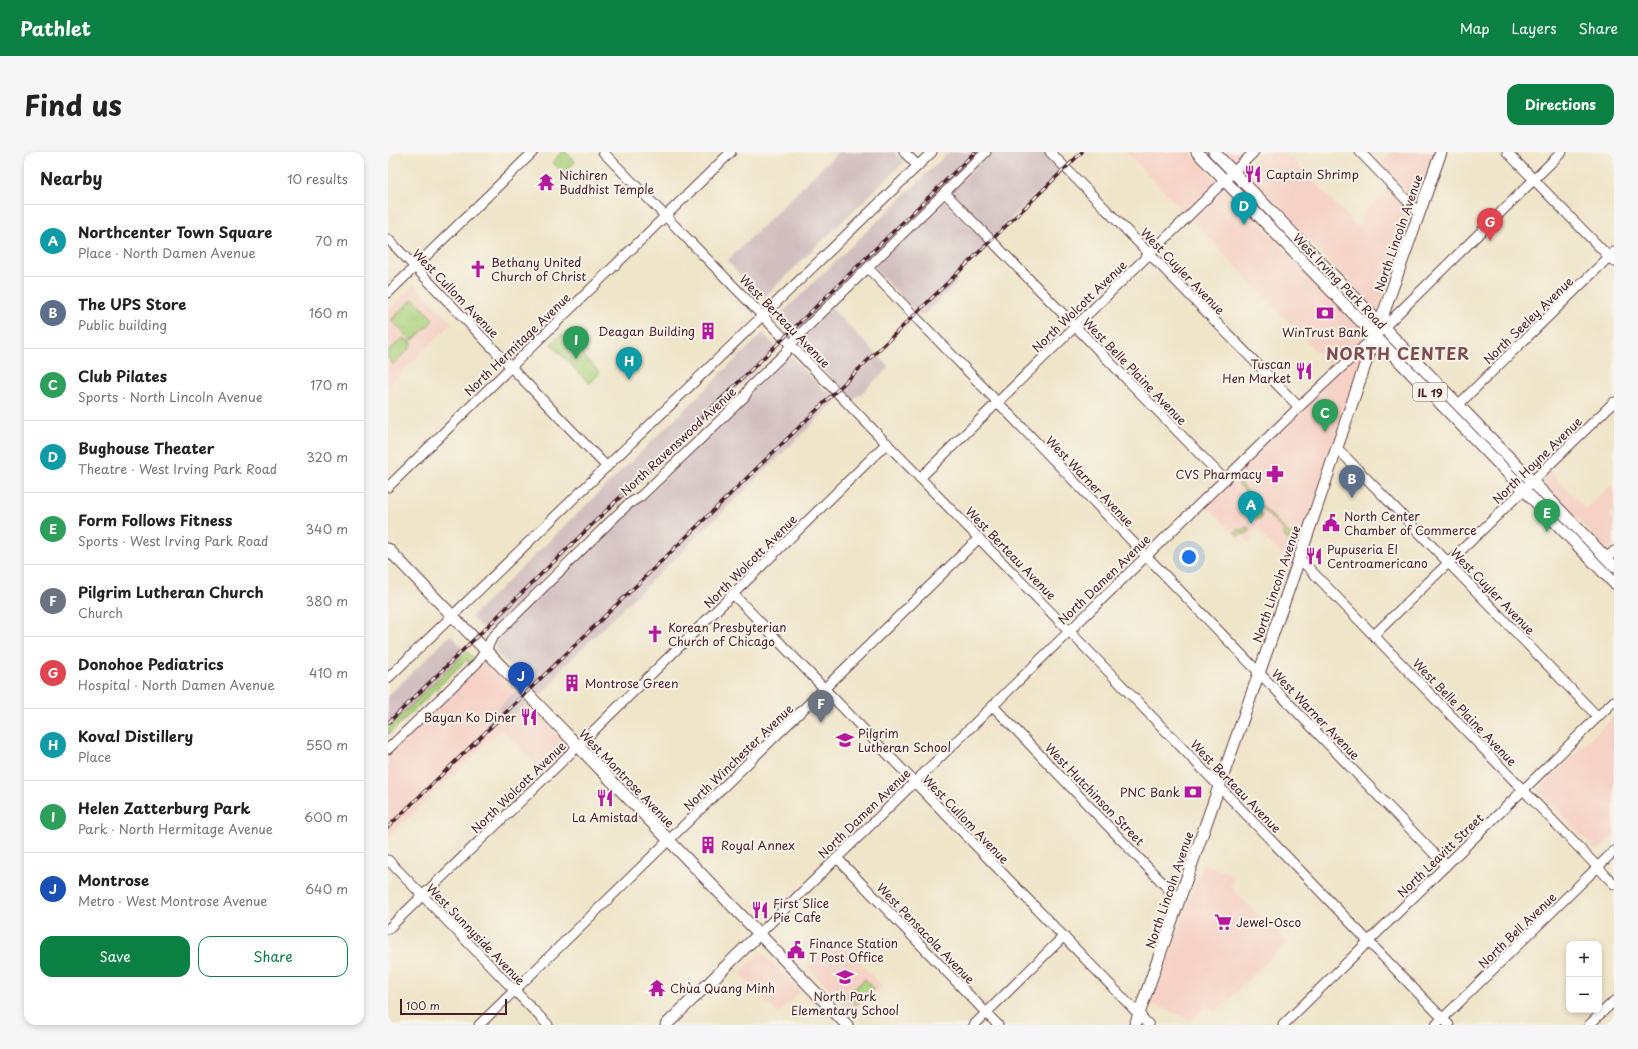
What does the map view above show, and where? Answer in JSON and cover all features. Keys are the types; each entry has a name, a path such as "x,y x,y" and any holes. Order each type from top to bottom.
{"main road":[{"name":"West Irving Park Road","path":"1197,152 1224,181 1458,405 1533,482 1612,558"},
{"name":"West Irving Park Road","path":"1214,152 1380,330 1524,490 1614,583"},
{"name":"North Lincoln Avenue","path":"1135,1025 1380,330 1441,152"},
{"name":"West Montrose Avenue","path":"388,550 848,1025"},
{"name":"North Damen Avenue","path":"666,1025 759,934"}],"street":[{"path":"388,293 533,152"},
{"name":"West Berteau Avenue","path":"603,152 1070,631 1368,942 1443,1023"},
{"name":"North Hermitage Avenue","path":"388,487 731,152"},
{"path":"904,152 918,166"},
{"path":"388,678 932,152"},
{"name":"North Ravenswood Avenue","path":"388,748 477,662 486,650 492,638 627,506 641,496 735,406 745,396 750,387 785,353 797,337 986,152"},
{"name":"West Cuyler Avenue","path":"1050,152 1299,407"},
{"name":"North Wolcott Avenue","path":"920,478 1254,152"},
{"path":"1360,152 1419,213"},
{"path":"1507,152 1612,257"},
{"name":"North Damen Avenue","path":"759,934 1562,152"},
{"name":"West Belle Plaine Avenue","path":"945,193 1225,480"},
{"name":"West Cullom Avenue","path":"388,239 607,467"},
{"name":"North Seeley Avenue","path":"1458,405 1612,257"},
{"name":"West Warner Avenue","path":"868,268 1446,866"},
{"name":"North Hoyne Avenue","path":"1374,635 1614,402"},
{"name":"North Wolcott Avenue","path":"388,929 578,746 887,443"},
{"name":"West Cuyler Avenue","path":"1338,448 1598,717"},
{"name":"North Winchester Avenue","path":"479,1025 670,841 979,538"},
{"name":"West Belle Plaine Avenue","path":"1299,558 1614,884"},
{"name":"West Cullom Avenue","path":"733,594 1149,1025"},
{"name":"North Leavitt Street","path":"1283,1025 1614,701"},
{"name":"West Hutchinson Street","path":"993,706 1179,900"},
{"name":"North Bell Avenue","path":"1443,1023 1614,851"},
{"name":"West Pensacola Avenue","path":"837,858 998,1025"},
{"name":"West Sunnyside Avenue","path":"388,860 548,1025"},
{"path":"974,1025 1064,936"},
{"path":"1589,1025 1614,1001"}],"shaded area":[{"path":"838,152 894,152 904,162 763,298 727,261"},
{"path":"949,152 981,152 796,332 786,322 785,323 779,316"},
{"path":"991,152 1044,152 1061,170 994,236 953,195 952,192 954,188"},
{"path":"1126,152 1189,152 1218,183 1185,213"},
{"path":"1224,152 1248,152 1236,165 1233,165 1228,161 1228,157"},
{"path":"1263,152 1285,152 1359,228 1363,214 1388,190 1412,214 1377,312 1254,184 1250,184 1242,174 1243,169"},
{"path":"1391,152 1435,152 1416,202 1380,164"},
{"path":"1224,189 1227,189 1236,198 1237,201 1365,333 1361,366 1292,565 1257,530 1254,531 1250,544 1242,536 1239,539 1199,497 1331,367 1192,220"},
{"path":"941,201 946,202 989,246 955,279 958,282 921,317 875,269 875,267"},
{"path":"414,285 452,323 388,386 388,310"},
{"path":"831,308 889,367 853,401 797,343"},
{"path":"763,333 777,349 487,632 471,617"},
{"path":"789,355 824,390 829,392 837,400 560,670 552,683 539,697 498,654 496,649 497,638 631,505 642,500 752,392 750,390"},
{"path":"1549,471 1586,509 1610,486 1614,491 1614,509 1609,514 1614,520 1614,544 1608,550 1540,480"},
{"path":"451,635 466,652 388,728 388,696"},
{"path":"484,662 515,691 498,709 509,720 527,703 569,747 543,772 501,729 388,837 388,754"},
{"path":"515,691 527,703 509,721 498,709"},
{"path":"1614,716 1614,835 1597,851 1538,790"},
{"path":"1203,863 1234,876 1230,887 1287,942 1215,1013 1207,1006 1191,1020 1152,1004"},
{"name":"North Park Elementary School","path":"837,939 882,986 853,1014 808,967"},
{"path":"761,952 800,992 778,1014 739,973"}],"green space":[{"path":"562,152 566,152 575,162 563,173 552,162"},
{"path":"1271,218 1325,273 1323,275 1269,220"},
{"path":"413,299 433,319 432,322 413,340 411,340 391,320"},
{"path":"562,334 600,373 589,383 551,344"},
{"path":"404,338 412,343 411,347 393,364 388,359 388,351"},
{"path":"1436,388 1488,441 1486,443 1434,390"},
{"path":"1240,483 1291,536 1295,532 1296,533 1294,540 1291,537 1288,540 1282,533 1284,531 1238,484"},
{"path":"1251,503 1262,515 1261,519 1256,520 1245,509 1244,505"},
{"path":"1246,527 1250,530 1248,533 1237,535 1235,533 1236,530 1242,530"},
{"path":"467,651 475,659 469,665 467,659 388,735 388,728"},
{"path":"865,979 874,988 856,1005 847,995"}],"railway":[{"path":"388,723 975,152"},
{"path":"388,827 1082,152"}],"place":[{"name":"Captain Shrimp","path":"1253,174"},
{"name":"Nichiren Buddhist Temple","path":"546,182"},
{"name":"Bughouse Theater","path":"1244,225"},
{"name":"Donohoe Pediatrics","path":"1490,241"},
{"name":"Bethany United Church of Christ","path":"478,269"},
{"name":"WinTrust Bank","path":"1325,313"},
{"name":"Deagan Building","path":"708,331"},
{"name":"Helen Zatterburg Park","path":"576,359"},
{"name":"Tuscan Hen Market","path":"1304,371"},
{"name":"Koval Distillery","path":"629,380"},
{"name":"Club Pilates","path":"1325,432"},
{"name":"CVS Pharmacy","path":"1275,474"},
{"name":"The UPS Store","path":"1352,498"},
{"name":"North Center Chamber of Commerce","path":"1331,523"},
{"name":"Northcenter Town Square","path":"1251,524"},
{"name":"Form Follows Fitness","path":"1547,532"},
{"name":"Pupuseria El Centroamericano","path":"1314,556"},
{"name":"Korean Presbyterian Church of Chicago","path":"655,634"},
{"name":"Montrose Green","path":"572,683"},
{"name":"Montrose","path":"521,695"},
{"name":"Bayan Ko Diner","path":"529,717"},
{"name":"Pilgrim Lutheran Church","path":"821,723"},
{"name":"Pilgrim Lutheran School","path":"845,740"},
{"name":"PNC Bank","path":"1193,792"},
{"name":"La Amistad","path":"605,798"},
{"name":"Royal Annex","path":"708,845"},
{"name":"First Slice Pie Cafe","path":"760,910"},
{"name":"Jewel-Osco","path":"1223,922"},
{"name":"Finance Station T Post Office","path":"796,950"},
{"name":"North Park Elementary School","path":"845,977"},
{"name":"Chùa Quang Minh","path":"657,988"}],"district":[{"name":"NORTH CENTER","path":"1398,353"}]}
